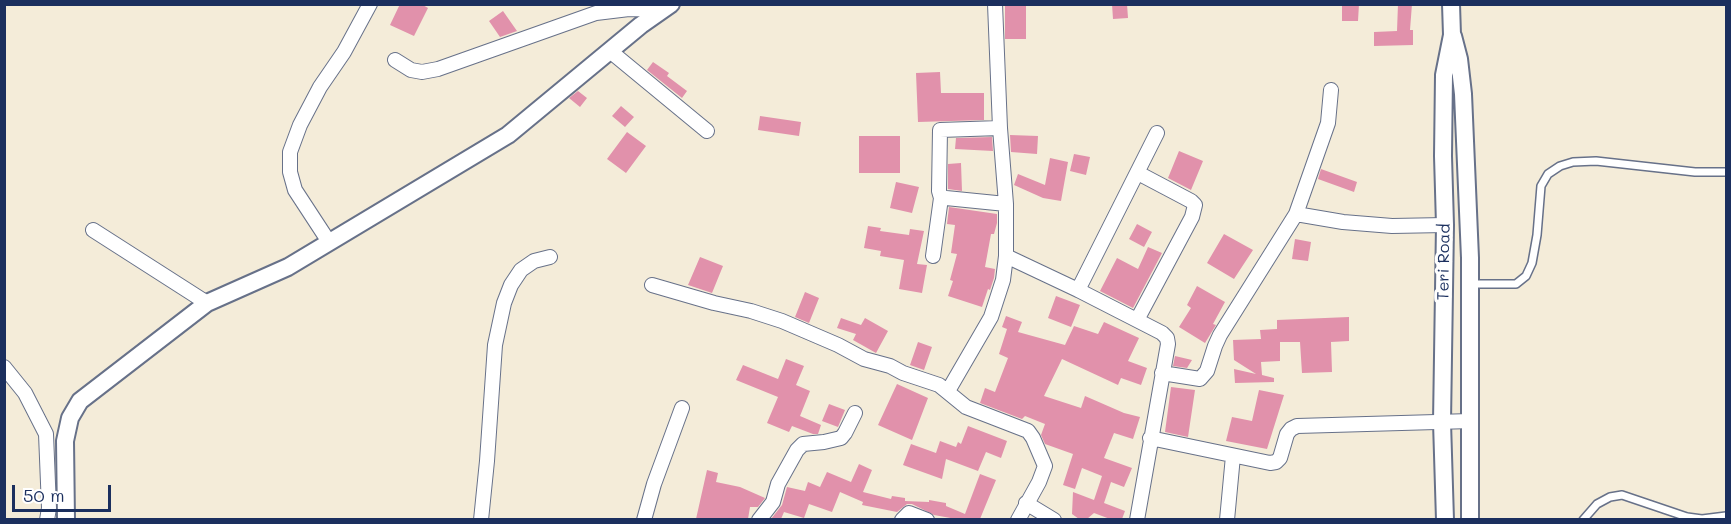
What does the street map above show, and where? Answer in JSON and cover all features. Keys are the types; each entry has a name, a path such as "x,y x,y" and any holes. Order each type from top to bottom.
{"street":[{"path":"329,242 295,190 290,172 290,152 300,125 315,96 344,52 370,4"},
{"path":"948,392 991,317 1003,280 1006,256 1006,204 1000,128 995,4"},
{"name":"Teri Road","path":"1445,519 1442,422 1445,225 1443,156 1444,75 1452,35 1451,4"},
{"path":"66,519 64,441 69,418 80,401 207,303 288,267 508,135 641,25 667,7"},
{"path":"395,60 411,70 422,72 438,69 596,13 667,7"},
{"path":"1452,35 1459,59 1463,94 1470,284 1470,519"},
{"path":"610,51 707,131"},
{"path":"1162,373 1200,379 1204,376 1220,335 1296,214 1328,123 1331,90"},
{"path":"933,256 941,198 939,190 940,130 1000,128"},
{"path":"1078,290 1158,133"},
{"path":"1137,320 1192,218 1195,205 1138,173"},
{"path":"946,198 1006,204"},
{"path":"1296,214 1344,222 1392,226 1445,225"},
{"path":"93,230 207,303"},
{"path":"1006,256 1137,320 1167,338 1168,344 1137,519"},
{"path":"481,519 495,345 504,303 521,270 534,261 550,257"},
{"path":"652,285 774,318 838,345 864,359 890,366 903,373 939,385 966,407 1023,428 1031,434 1045,466 1039,482 1018,519"},
{"path":"4,367 26,393 46,434 49,508 47,519"},
{"path":"644,519 654,484 682,408"},
{"path":"759,519 773,502 778,484 797,450 803,444 841,438 855,413"},
{"path":"1150,438 1270,463 1280,458 1287,434 1297,426 1471,421"},
{"path":"1227,519 1233,456"},
{"path":"1026,503 1054,519"},
{"path":"902,519 909,513 927,519"}],"lane":[{"path":"1470,284 1516,284 1526,276 1532,263 1537,235 1541,186 1548,174 1560,166 1573,162 1596,162 1695,172 1726,171"},
{"path":"1583,519 1597,504 1610,497 1622,495 1687,517 1702,519 1726,516"}],"building":[{"path":"400,4 421,4 428,8 414,36 390,25"},
{"path":"1005,4 1026,4 1026,39 1005,39"},
{"path":"1112,4 1127,4 1128,18 1113,19"},
{"path":"1342,4 1359,4 1358,21 1342,21"},
{"path":"1398,4 1412,4 1410,30 1413,30 1413,45 1374,46 1374,32 1397,31"},
{"path":"503,11 517,31 500,37 489,21"},
{"path":"653,62 669,73 667,76 687,91 682,98 647,70"},
{"path":"940,72 941,93 984,93 984,120 918,122 916,73"},
{"path":"578,91 587,98 580,107 569,98"},
{"path":"621,106 634,117 625,127 612,116"},
{"path":"760,116 801,122 799,136 758,130"},
{"path":"627,132 646,146 626,173 607,159"},
{"path":"1010,135 1038,136 1037,154 1011,152"},
{"path":"859,136 900,136 900,173 859,173"},
{"path":"992,137 993,151 955,149 956,138"},
{"path":"1179,151 1203,161 1191,190 1168,178"},
{"path":"1074,154 1090,157 1086,175 1070,171"},
{"path":"1050,158 1068,162 1061,201 1043,198 1014,185 1018,174 1045,185"},
{"path":"961,163 962,191 948,189 948,164"},
{"path":"1321,169 1357,182 1354,192 1318,179"},
{"path":"896,182 919,187 912,213 890,208"},
{"path":"949,207 997,214 997,223 994,234 991,234 985,267 995,269 994,278 982,307 948,296 957,254 951,253 955,225 947,224"},
{"path":"1137,224 1152,232 1144,247 1129,239"},
{"path":"868,226 881,228 880,231 909,235 910,229 924,231 917,264 927,265 922,293 899,289 904,260 880,256 881,251 864,248"},
{"path":"1224,234 1253,250 1234,279 1207,263"},
{"path":"1295,239 1311,242 1308,261 1292,259"},
{"path":"1148,247 1162,253 1133,308 1100,291 1117,258 1138,269"},
{"path":"700,257 723,266 712,293 688,285"},
{"path":"1197,286 1225,302 1213,324 1216,325 1205,343 1179,327 1191,308 1187,305"},
{"path":"805,292 819,298 809,323 795,317"},
{"path":"1056,296 1080,305 1071,327 1048,318"},
{"path":"1006,316 1022,322 1018,332 1065,345 1074,326 1098,334 1104,322 1139,338 1128,361 1147,368 1141,385 1121,378 1118,385 1062,359 1044,396 1081,408 1085,396 1124,413 1140,417 1133,439 1114,433 1104,458 1132,468 1124,487 1111,482 1104,503 1125,511 1122,519 1110,519 1094,513 1087,519 1079,519 1072,514 1073,492 1094,500 1102,476 1082,468 1075,489 1063,485 1073,454 1045,444 1041,435 1045,424 1025,416 1022,419 980,403 985,388 995,392 1008,358 999,354 1007,329 1002,327"},
{"path":"1349,317 1349,341 1331,342 1332,372 1302,373 1300,342 1280,342 1280,361 1261,362 1262,375 1274,378 1274,382 1235,383 1234,369 1256,374 1234,360 1233,340 1261,339 1260,330 1277,329 1277,320"},
{"path":"841,318 861,325 865,318 888,331 876,353 853,340 856,334 837,328"},
{"path":"918,342 932,347 924,370 910,365"},
{"path":"1175,356 1192,360 1187,368 1173,366"},
{"path":"786,359 804,366 796,385 810,391 800,416 821,425 818,434 792,426 789,432 767,423 778,397 736,380 743,365 778,379"},
{"path":"897,384 928,398 912,440 878,425"},
{"path":"1171,387 1195,390 1188,437 1165,432"},
{"path":"1259,390 1284,395 1267,449 1226,441 1232,417 1252,421"},
{"path":"829,404 845,410 838,427 822,421"},
{"path":"968,426 1007,441 1001,458 986,452 978,471 946,459 942,479 903,465 911,444 936,453 940,441 956,447 958,442 961,444"},
{"path":"859,464 872,470 863,492 891,499 892,496 905,498 905,501 929,502 929,500 946,503 946,506 965,514 980,474 996,480 980,519 956,519 934,515 912,504 907,504 897,512 862,505 863,502 840,492 832,512 809,504 804,518 784,512 781,519 771,519 782,505 787,487 805,491 808,482 820,487 827,472 851,482"},
{"path":"707,470 718,473 716,482 740,487 765,498 758,507 750,507 748,519 696,519"}]}
